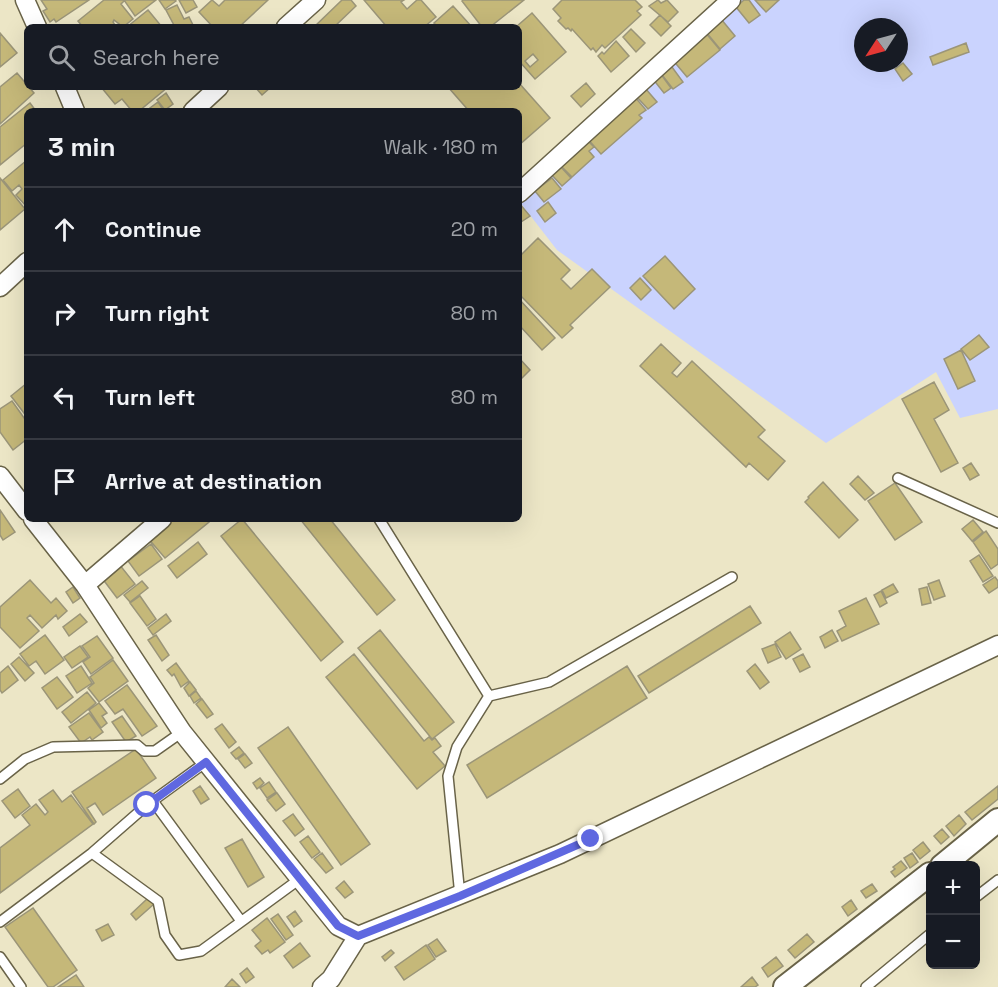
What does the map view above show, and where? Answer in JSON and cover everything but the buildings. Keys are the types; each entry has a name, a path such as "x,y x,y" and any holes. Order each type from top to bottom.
{"street":[{"path":"25,0 37,24"},
{"path":"289,24 316,0"},
{"path":"522,190 731,0"},
{"path":"65,90 74,108"},
{"path":"196,108 216,90"},
{"path":"0,287 24,265"},
{"path":"0,476 24,507"},
{"path":"35,522 85,585 182,732 338,926 358,936"},
{"path":"85,585 158,522"},
{"path":"322,987 330,979 358,936 560,854 998,645"},
{"path":"948,861 998,820"},
{"path":"785,987 926,877"}],"lane":[{"path":"898,478 998,523"},
{"path":"381,522 489,696"},
{"path":"460,896 448,776 457,747 489,696 549,682 732,577"},
{"path":"0,778 25,759 53,747 137,745 144,751 155,751 182,732"},
{"path":"0,922 92,853 153,801 206,762"},
{"path":"153,801 241,921"},
{"path":"92,853 158,901 165,935 179,955 201,951 301,878"},
{"path":"980,893 998,880"},
{"path":"866,987 926,937"},
{"path":"0,957 21,987"}],"shaded area":[{"path":"718,0 998,0 998,409 960,418 936,372 826,443 557,250 522,205 522,177"}],"route":[{"path":"147,805 206,762 338,926 358,936 460,896 591,839"}]}
